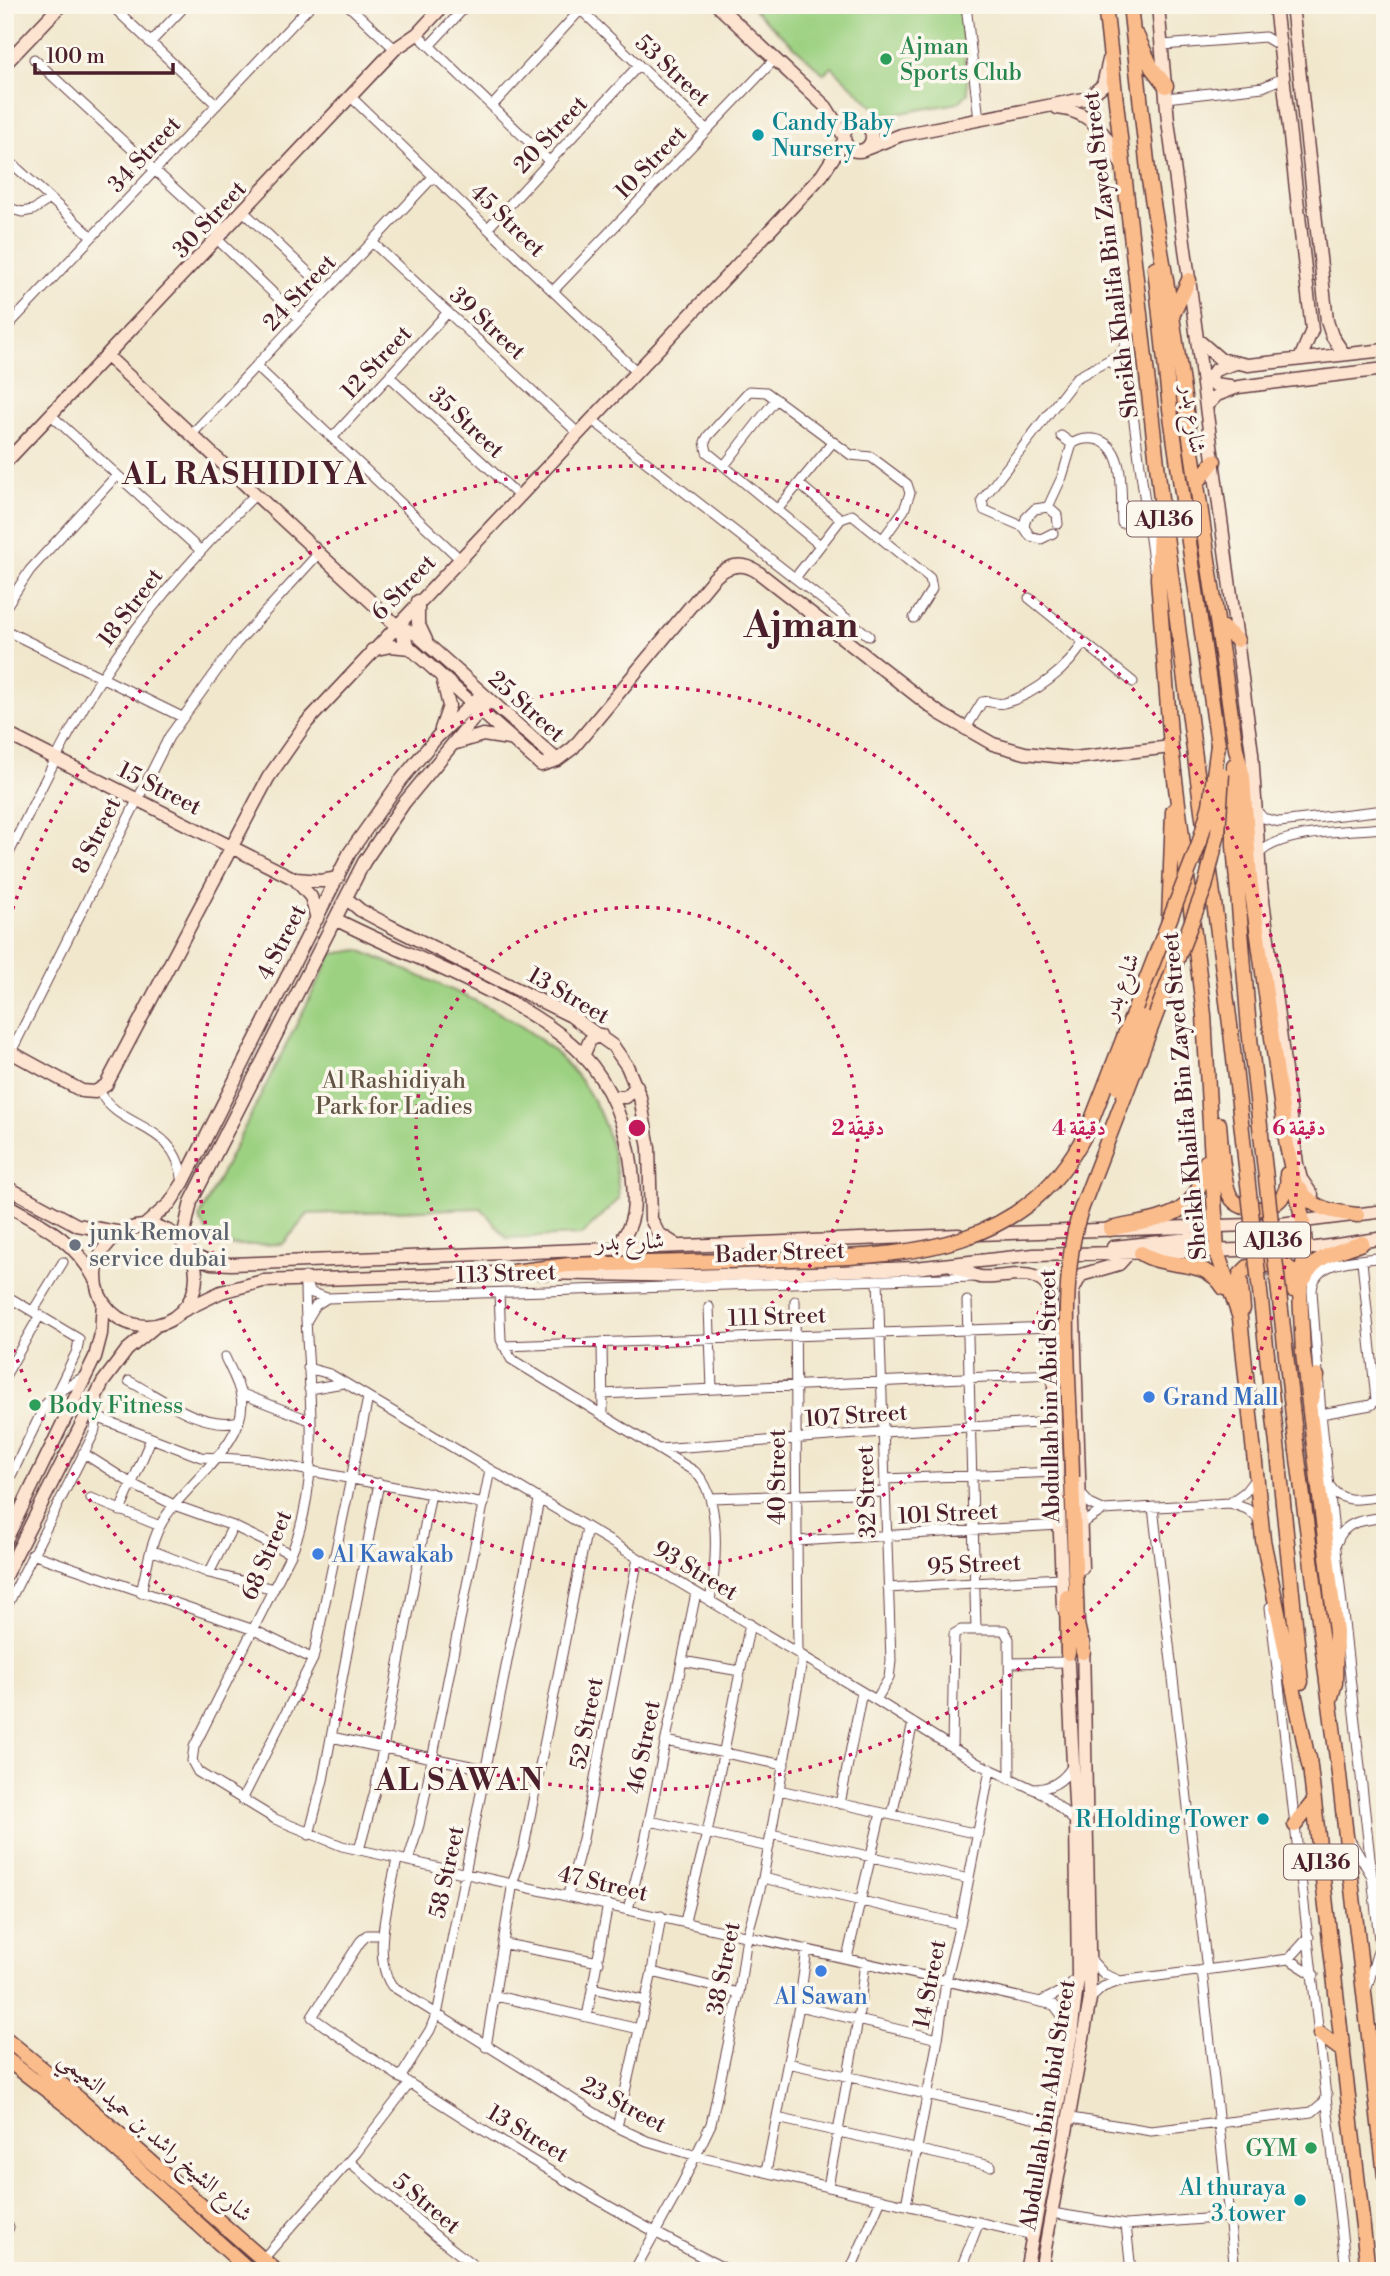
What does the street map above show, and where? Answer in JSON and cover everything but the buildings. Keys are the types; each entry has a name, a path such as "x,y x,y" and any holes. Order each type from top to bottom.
{"main road":[{"name":"Sheikh Khalifa Bin Zayed Street","path":"1105,5 1161,499 1231,1032 1278,1453 1309,1765 1368,2271"},
{"name":"Sheikh Khalifa Bin Zayed Street","path":"1130,5 1157,241 1172,316 1236,749 1243,777 1250,878 1287,1146 1303,1222 1305,1248 1300,1283 1302,1346 1315,1411 1315,1454 1336,1632 1335,1674 1330,1700"},
{"path":"1132,24 1166,92"},
{"name":"شارع بدر","path":"512,1272 569,1265 909,1252 943,1246 999,1225 1046,1190 1076,1151 1091,1122 1199,844 1210,805 1218,745 1164,362 1155,279 1157,241"},
{"path":"1172,316 1189,280"},
{"path":"1198,483 1214,461"},
{"name":"Sheikh Khalifa Bin Zayed Street","path":"1161,499 1158,554 1171,747 1203,1015 1217,1252 1240,1321 1261,1521 1309,1765"},
{"path":"1218,624 1237,640"},
{"name":"Abdullah bin Abid Street","path":"1065,1475 1068,1304 1072,1241 1209,873 1222,805 1218,745"},
{"name":"Sheikh Khalifa Bin Zayed Street","path":"1236,749 1234,845 1249,1029 1385,2176"},
{"name":"Abdullah bin Abid Street","path":"1073,1656 1065,1475 1062,1285 1066,1237 1074,1206 1144,1017 1167,933 1170,842 1177,792"},
{"path":"1209,1097 1218,1117 1229,1194 1239,1205 1276,1204 1285,1197 1289,1185 1287,1146"},
{"path":"1110,1229 1171,1215 1188,1206 1202,1186 1211,1130"},
{"path":"1295,1179 1306,1198 1327,1210 1357,1215"},
{"path":"1302,1346 1304,1281 1309,1268 1324,1257 1363,1243"},
{"path":"1135,1253 1204,1269 1220,1282 1240,1321"},
{"path":"1228,1340 1240,1321 1244,1307 1241,1271 1248,1267 1283,1263 1293,1275 1295,1326 1302,1346"},
{"path":"1315,1411 1317,1376"},
{"path":"1315,1454 1328,1469"},
{"path":"1295,1825 1314,1801"},
{"path":"1320,2034 1343,2051"},
{"name":"شارع الشيخ راشد بن حميد النعيمي","path":"5,2038 276,2271"},
{"name":"شارع الشيخ راشد بن حميد النعيمي","path":"5,2058 70,2108 250,2271"}],"street":[{"path":"5,64 61,5"},
{"path":"111,5 217,105"},
{"path":"150,43 186,5"},
{"name":"34 Street","path":"5,329 311,5"},
{"path":"348,5 395,50"},
{"name":"30 Street","path":"5,463 395,50 417,34 444,5"},
{"path":"429,46 467,5"},
{"path":"717,5 825,107 850,149 864,150 872,139 863,125"},
{"path":"966,5 979,120"},
{"path":"1158,5 1189,280 1237,640 1256,810 1258,855 1297,1164 1305,1186 1327,1210"},
{"path":"1275,5 1312,330 1300,359"},
{"path":"1292,5 1329,329 1344,354"},
{"path":"492,106 583,8"},
{"name":"53 Street","path":"583,8 707,130"},
{"path":"417,34 550,162"},
{"path":"1163,45 1265,37 1280,46"},
{"path":"825,107 863,125 901,135 1046,108 1097,93 1103,85 1110,55"},
{"path":"34,59 155,171 300,318"},
{"name":"10 Street","path":"553,291 774,60"},
{"name":"20 Street","path":"488,228 639,65"},
{"path":"1166,92 1262,87 1283,78"},
{"name":"45 Street","path":"352,98 636,371"},
{"path":"1046,108 1071,110 1091,120 1107,136 1124,168"},
{"path":"844,138 847,128 863,125"},
{"name":"6 Street","path":"822,174 864,150 901,135"},
{"name":"6 Street","path":"99,1090 108,1082 230,847 268,778 293,740 372,650 822,174 844,138"},
{"path":"5,157 92,237"},
{"name":"24 Street","path":"192,434 434,176"},
{"path":"5,207 22,212 33,210 50,199"},
{"path":"244,212 327,290"},
{"name":"39 Street","path":"372,242 578,433"},
{"path":"1304,259 1314,263 1321,256"},
{"path":"1048,507 1057,515 1056,529 1044,538 1033,538 1024,527 984,510 982,500 1070,385 1091,368 1109,362 1125,348 1139,308"},
{"name":"12 Street","path":"332,438 448,312"},
{"path":"1197,339 1213,355 1236,363"},
{"path":"1385,350 1236,363 1215,370 1211,379 1213,384 1219,387 1238,387 1385,369"},
{"name":"25 Street","path":"107,356 396,625 410,648 537,763 545,765 557,760 428,643 409,629 396,625"},
{"path":"1109,362 1121,367 1128,378 1145,521 1160,596"},
{"path":"256,366 460,559"},
{"name":"35 Street","path":"389,376 519,496"},
{"path":"1206,406 1217,395 1238,387"},
{"path":"820,545 707,452 708,436 749,391 760,389 854,456 871,457 907,484 910,493 904,510 883,539"},
{"path":"724,466 775,399"},
{"path":"51,415 200,550"},
{"path":"591,419 869,636"},
{"path":"1061,436 1072,444"},
{"path":"1048,507 1062,477 1072,444 1093,439 1109,444 1115,451 1122,523"},
{"path":"777,510 833,442"},
{"path":"5,608 30,570 117,475"},
{"path":"799,484 841,519"},
{"name":"18 Street","path":"5,861 56,759 102,678 200,550 256,494"},
{"path":"1024,527 1031,511 1048,507"},
{"path":"795,578 841,519 846,515 855,516 932,581 931,593 914,618"},
{"name":"8 Street","path":"8,1051 135,799 181,717 236,643 319,553"},
{"path":"557,760 583,737 714,578 724,569 736,565 758,572 939,713 965,730 1009,749 1058,758 1090,757 1171,747"},
{"path":"1029,598 1133,682"},
{"path":"418,601 418,623 428,643"},
{"path":"5,630 181,717"},
{"path":"965,730 982,702 1000,704 1028,692 1068,663 1083,642"},
{"path":"372,650 391,646 410,648"},
{"path":"437,737 449,706 442,676"},
{"name":"4 Street","path":"144,1226 162,1212 183,1183 338,878 376,812 437,737 486,697"},
{"name":"4 Street","path":"182,1242 191,1202 346,898 388,825 476,707"},
{"name":"15 Street","path":"5,733 295,879 321,881 338,878"},
{"path":"447,749 473,736 493,735 512,740"},
{"path":"1256,810 1263,818 1273,822 1385,810"},
{"path":"1299,820 1293,831 1300,837"},
{"path":"1258,855 1272,843 1300,837 1385,828"},
{"path":"5,835 16,840"},
{"path":"295,879 311,897 317,919"},
{"name":"13 Street","path":"346,898 366,914 571,1016 601,1035 620,1056 637,1086 649,1148 651,1219 662,1237 678,1246"},
{"name":"13 Street","path":"335,919 523,1012 561,1035 583,1056 611,1097 629,1153 634,1195 631,1227 614,1248"},
{"path":"583,1056 590,1040 601,1035"},
{"path":"8,1051 78,1090 99,1090 108,1104 154,1132 169,1146 179,1163 183,1183"},
{"path":"611,1097 626,1097 637,1086"},
{"path":"5,1186 67,1221 88,1228 122,1233"},
{"path":"5,1204 66,1240 80,1254 96,1281 103,1301 101,1334 86,1375 5,1542"},
{"name":"Bader Street","path":"191,1255 211,1263 231,1264 1303,1222 1385,1211"},
{"path":"5,1576 97,1393 117,1361 157,1325 182,1311 195,1286 191,1255 182,1242 168,1232 144,1226 113,1239 100,1257 96,1281"},
{"path":"1090,1255 1115,1246 1189,1239 1194,1232 1189,1226"},
{"name":"Bader Street","path":"182,1311 235,1287 263,1280 305,1281 512,1272 693,1276 949,1265 1034,1255 1305,1248 1363,1243 1385,1238"},
{"name":"Abdullah bin Abid Street","path":"1026,2271 1071,2035 1078,1977 1073,1656 1081,1524 1073,1290 1081,1275 1119,1264 1135,1253"},
{"path":"985,1276 1034,1255"},
{"path":"1317,1376 1312,1291 1314,1278 1324,1268 1385,1256"},
{"path":"1362,1261 1376,1400 1367,1406 1315,1411 1328,1469 1385,1994"},
{"path":"5,1376 63,1262"},
{"name":"Abdullah bin Abid Street","path":"949,1265 985,1276 1036,1276 1046,1284 1052,1296 1056,1422 1065,1475 1059,1525 1061,1578 1073,1656 1092,1961 1090,1999 1071,2118 1041,2271"},
{"path":"1052,1296 1054,1281 1059,1275 1070,1279 1073,1290"},
{"name":"113 Street","path":"327,1298 985,1276"},
{"name":"32 Street","path":"876,1699 886,1686 890,1669 878,1280"},
{"path":"305,1281 312,1293 327,1298"},
{"name":"68 Street","path":"194,1747 291,1554 305,1513 310,1470 305,1281"},
{"path":"499,1293 503,1346 516,1363 699,1475 712,1497 715,1553 710,1601"},
{"path":"5,1295 77,1336 77,1351 56,1394 41,1412 5,1488"},
{"path":"307,1322 316,1305 327,1298"},
{"path":"103,1301 125,1322 157,1325"},
{"name":"40 Street","path":"795,1301 796,1495 801,1654"},
{"path":"967,1301 976,1629"},
{"path":"709,1307 712,1389"},
{"name":"111 Street","path":"503,1346 1053,1327"},
{"path":"602,1342 603,1416"},
{"path":"141,1593 151,1550 160,1526 174,1505 216,1458 239,1421 240,1392 225,1357"},
{"name":"93 Street","path":"308,1368 325,1371 876,1699 952,1748 1056,1802 1076,1822"},
{"path":"603,1394 1054,1374"},
{"path":"56,1394 86,1375"},
{"path":"129,1381 207,1421 223,1424 239,1421"},
{"path":"309,1389 343,1383"},
{"path":"240,1392 309,1420"},
{"path":"5,1609 99,1418 97,1393"},
{"path":"242,1800 313,1659 368,1398"},
{"path":"99,1418 193,1455 241,1458 484,1504"},
{"name":"107 Street","path":"659,1450 796,1438 1056,1422"},
{"path":"120,1511 151,1439"},
{"path":"83,1453 132,1484 174,1505 233,1526 291,1554"},
{"path":"408,1861 419,1825 491,1470"},
{"path":"885,1479 1065,1475"},
{"path":"1230,1503 1245,1492 1256,1478"},
{"path":"309,1835 331,1737 379,1483"},
{"path":"1329,1485 1339,1497 1347,1500 1385,1496"},
{"path":"712,1497 885,1492"},
{"path":"359,1850 383,1748 431,1493"},
{"path":"1080,1493 1090,1504 1103,1510 1230,1503 1247,1509 1261,1521"},
{"path":"91,1499 160,1526"},
{"name":"58 Street","path":"400,2078 436,2016 539,1500"},
{"path":"25,1501 34,1508 29,1527"},
{"path":"1153,1507 1235,2271"},
{"path":"1081,1524 1103,1510"},
{"path":"1337,1544 1345,1528 1352,1523 1385,1517"},
{"name":"101 Street","path":"797,1541 1059,1525"},
{"path":"209,1573 233,1526"},
{"path":"486,2047 505,1944 513,1882 524,1847 587,1528"},
{"path":"151,1550 209,1573 274,1589"},
{"path":"32,1555 254,1630 313,1659"},
{"name":"52 Street","path":"568,1895 583,1839 638,1558"},
{"path":"1269,1567 1295,1825 1346,2271"},
{"name":"95 Street","path":"888,1588 1061,1578"},
{"name":"46 Street","path":"628,1909 650,1821 696,1593"},
{"path":"685,1922 707,1833 750,1624"},
{"path":"952,1748 953,1637 958,1630 1001,1629 1007,1632 1009,1663 1010,1779"},
{"name":"38 Street","path":"634,2271 697,2156 714,2113 739,1993 747,1936 769,1847 801,1654"},
{"path":"1009,1663 1073,1656"},
{"path":"682,1661 740,1671"},
{"path":"840,1804 862,1692"},
{"path":"892,1815 913,1723"},
{"path":"331,1737 485,1769"},
{"path":"666,1741 784,1765"},
{"name":"47 Street","path":"194,1747 192,1761 198,1772 242,1800 309,1835 397,1859 513,1882 1040,2002"},
{"path":"1032,1788 1052,1786 1069,1773 1074,1764"},
{"name":"14 Street","path":"906,2205 938,2039 946,1981 990,1770"},
{"path":"779,1790 978,1834"},
{"path":"848,1958 863,1902 881,1813"},
{"path":"650,1821 769,1847"},
{"path":"1346,1833 1385,1898"},
{"path":"771,1834 969,1879"},
{"name":"23 Street","path":"397,1859 383,1935 382,1966 387,1980 397,1991 436,2016 617,2127 663,2147 697,2156 1033,2235"},
{"path":"763,1878 960,1924"},
{"path":"587,2017 608,1904"},
{"path":"617,2127 662,1916"},
{"path":"1364,1997 1385,1931"},
{"name":"13 Street","path":"383,1935 373,1933 359,1942 312,2017 409,2084 655,2235 730,2271"},
{"path":"1289,1959 1309,1937"},
{"path":"505,1944 599,1962"},
{"path":"766,2172 799,2007 807,1949"},
{"path":"1090,1999 1103,1987 1120,1981 1289,1959 1314,1975"},
{"path":"1092,1961 1104,1975 1120,1981"},
{"path":"828,2187 858,2021 865,1962"},
{"path":"652,1972 739,1993"},
{"path":"1040,2002 1063,1990 1078,1977"},
{"path":"593,1988 646,2001"},
{"path":"496,1996 639,2029"},
{"path":"1040,2002 1054,2005 1062,2013 1071,2035"},
{"path":"799,2007 938,2039"},
{"path":"788,2063 1054,2123"},
{"path":"263,2259 349,2162 409,2084"},
{"path":"1071,2118 1137,2130 1218,2124 1312,2112 1324,2102 1327,2095"},
{"path":"1312,2112 1326,2120 1330,2127"},
{"path":"777,2118 991,2166"},
{"name":"5 Street","path":"349,2162 481,2271"},
{"path":"849,2271 881,2199"},
{"path":"1052,2213 1126,2225 1229,2217"},
{"path":"960,2271 979,2222"},
{"path":"1126,2225 1131,2271"}],"green space":[{"name":"Ajman Sports Club","path":"749,5 960,5 968,93 958,103 883,116 832,67 824,74"},
{"name":"Al Rashidiyah Park for Ladies","path":"359,950 495,1011 534,1035 567,1064 593,1099 610,1144 619,1199 582,1235 507,1238 481,1208 308,1214 283,1244 216,1246 199,1218 332,954"}],"place":[{"name":"Ajman Sports Club","path":"886,59"},
{"name":"Candy Baby Nursery","path":"758,135"},
{"name":"junk Removal service dubai","path":"75,1245"},
{"name":"Grand Mall","path":"1149,1397"},
{"name":"Body Fitness","path":"35,1405"},
{"name":"Al Kawakab","path":"318,1554"},
{"name":"R Holding Tower","path":"1263,1819"},
{"name":"Al Sawan","path":"821,1971"},
{"name":"GYM","path":"1311,2148"},
{"name":"Al thuraya 3 tower","path":"1300,2200"}],"district":[{"name":"AL RASHIDIYA","path":"245,474"},
{"name":"Ajman","path":"801,624"},
{"name":"AL SAWAN","path":"460,1780"}]}
